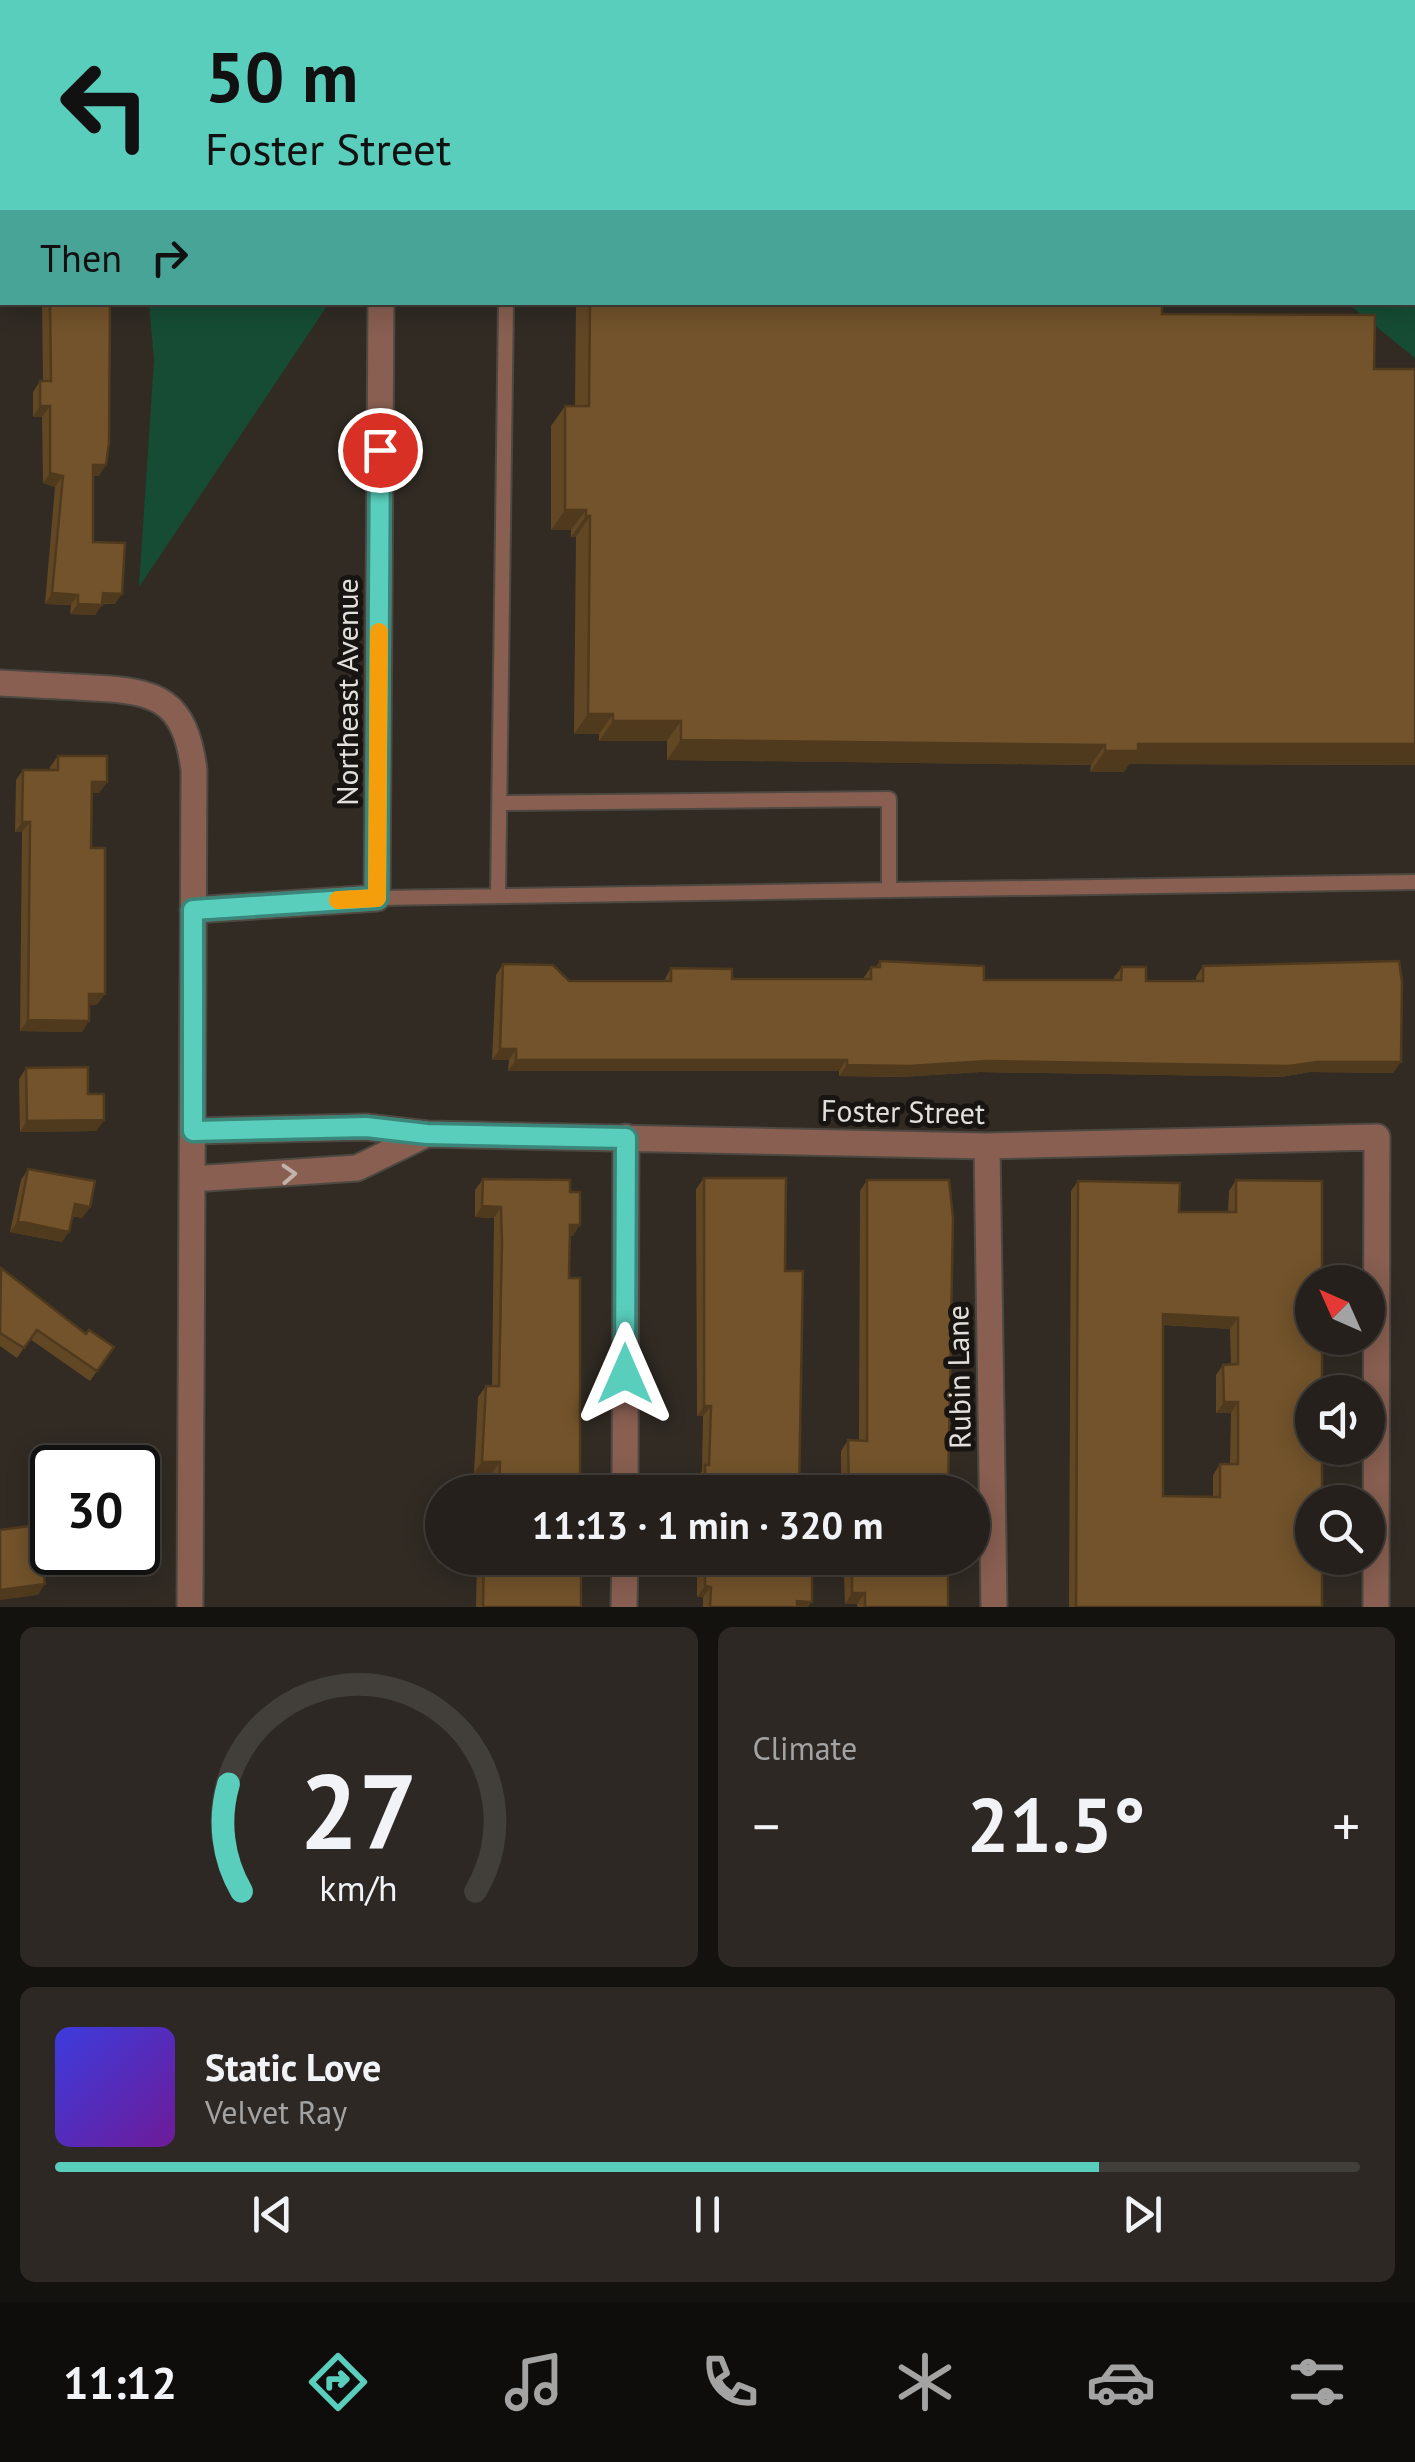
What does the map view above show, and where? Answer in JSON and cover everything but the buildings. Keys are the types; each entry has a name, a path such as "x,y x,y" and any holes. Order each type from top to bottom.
{"street":[{"name":"Northeast Avenue","path":"377,898 381,305"},
{"path":"0,683 150,693 174,712 189,739 194,770 190,1607"},
{"path":"193,910 377,898"},
{"name":"Foster Street","path":"193,1131 366,1127 427,1134 988,1146 1377,1138 1376,1607"},
{"name":"Foster Street","path":"192,1179 356,1168 427,1134"},
{"path":"625,1475 626,1138"},
{"name":"Rubin Lane","path":"988,1146 994,1607"},
{"path":"624,1575 624,1607"}],"lane":[{"path":"498,896 506,305"},
{"path":"500,803 889,798 889,890"},
{"path":"377,898 1415,882"}],"green space":[{"path":"149,305 328,305 139,587 154,360"},
{"path":"1349,305 1415,305 1415,358"}],"slow traffic":[{"path":"338,900 377,898 379,632"}],"route":[{"path":"380,450 377,898 193,910 193,1131 366,1127 427,1134 626,1138 625,1374"}]}
